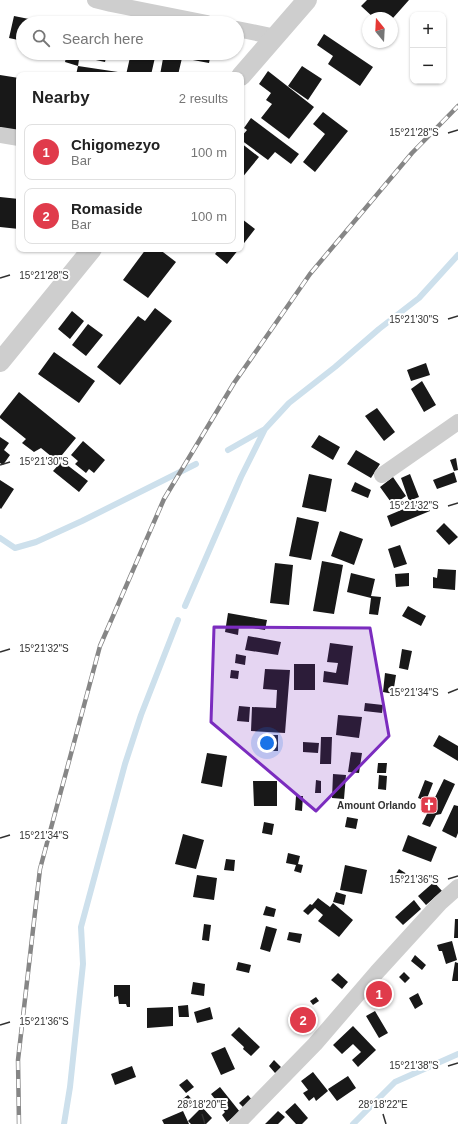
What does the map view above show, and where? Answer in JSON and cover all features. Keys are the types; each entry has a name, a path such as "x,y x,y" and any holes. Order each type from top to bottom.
{"street":[{"path":"95,0 171,16"},
{"path":"244,73 307,0"},
{"path":"244,30 276,37"},
{"path":"0,135 16,138"},
{"path":"0,362 90,252"},
{"path":"382,475 458,422"},
{"path":"236,1124 315,1044 377,972 440,903 458,887"}],"highlighted area":[{"path":"214,627 370,628 389,736 316,811 211,722"}],"building":[{"path":"367,0 409,0 398,12 368,12 361,6"},
{"path":"14,16 16,16 16,40 9,38"},
{"path":"324,34 373,67 360,86 328,64 333,56 317,45"},
{"path":"65,60 79,60 78,66 65,62"},
{"path":"129,60 154,60 152,72 127,72"},
{"path":"163,60 182,60 179,72 161,72"},
{"path":"193,60 210,60 209,63"},
{"path":"78,66 118,72 77,72"},
{"path":"302,66 322,79 308,100 288,86"},
{"path":"268,71 314,107 289,139 261,118 272,104 266,100 271,93 259,84"},
{"path":"0,75 16,78 16,131 0,128"},
{"path":"323,112 348,131 315,172 303,162 325,134 313,124"},
{"path":"251,118 299,154 291,164 275,152 268,160 244,142 244,134 247,130 244,128"},
{"path":"244,145 259,157 244,175"},
{"path":"0,197 16,199 16,229 0,227"},
{"path":"244,221 255,229 244,243"},
{"path":"144,252 163,252 176,262 148,298 123,280"},
{"path":"217,252 237,252 227,264 215,254"},
{"path":"155,308 172,321 120,385 97,367 138,316 145,321"},
{"path":"72,311 84,321 70,339 58,329"},
{"path":"88,324 103,335 86,356 72,345"},
{"path":"54,352 95,381 79,403 38,374"},
{"path":"426,363 430,375 411,381 407,370"},
{"path":"422,381 436,405 424,412 411,389"},
{"path":"19,392 76,438 57,461 41,448 34,452 22,443 26,439 0,418"},
{"path":"377,408 395,432 384,441 365,416"},
{"path":"319,435 340,447 333,460 311,447"},
{"path":"0,437 9,443 4,450 10,455 3,465 0,463"},
{"path":"83,441 105,460 94,473 89,469 86,473 75,464 78,461 71,455"},
{"path":"356,450 380,464 371,478 347,464"},
{"path":"456,458 458,470 454,471 450,460"},
{"path":"62,461 88,481 79,492 53,471"},
{"path":"454,472 457,482 437,489 433,480"},
{"path":"309,474 332,479 326,512 302,507"},
{"path":"410,474 419,497 409,501 401,478"},
{"path":"393,477 406,496 393,505 380,487"},
{"path":"0,480 14,489 1,509 0,508"},
{"path":"355,482 371,490 368,498 351,491"},
{"path":"425,500 430,511 391,527 387,516"},
{"path":"297,517 319,522 311,560 289,556"},
{"path":"444,523 458,537 449,545 436,531"},
{"path":"340,531 363,539 354,565 331,556"},
{"path":"400,545 407,564 394,568 388,549"},
{"path":"322,561 343,565 334,614 313,611"},
{"path":"275,563 293,565 289,605 270,603"},
{"path":"438,569 456,570 455,590 433,588 433,577 437,578"},
{"path":"351,573 375,579 371,596 381,597 378,615 369,614 371,598 347,592"},
{"path":"409,573 409,586 396,587 395,574"},
{"path":"408,606 426,616 421,626 402,616"},
{"path":"228,613 267,620 265,630 239,626 238,635 225,632"},
{"path":"248,636 281,642 278,655 245,650"},
{"path":"330,643 353,646 348,685 323,682 324,671 336,673 338,663 327,662"},
{"path":"402,649 412,651 408,670 399,668"},
{"path":"236,654 246,656 245,665 235,663"},
{"path":"294,664 315,664 315,690 294,690"},
{"path":"265,669 290,670 285,733 251,731 252,707 276,708 277,690 263,689"},
{"path":"231,670 239,671 238,679 230,678"},
{"path":"385,673 396,675 393,694 383,692"},
{"path":"365,703 383,705 382,713 364,711"},
{"path":"239,706 250,707 249,722 237,721"},
{"path":"338,715 362,717 359,738 336,735"},
{"path":"270,735 278,735 278,751 270,751"},
{"path":"439,735 458,746 458,761 433,746"},
{"path":"321,737 332,737 331,764 320,764"},
{"path":"303,742 319,743 318,753 303,752"},
{"path":"351,752 362,753 359,773 348,772"},
{"path":"207,753 227,756 222,787 201,783"},
{"path":"378,763 387,763 386,773 377,773"},
{"path":"333,774 346,775 344,799 332,798"},
{"path":"379,775 387,776 386,790 378,789"},
{"path":"444,779 455,784 441,814 436,815 430,827 422,824"},
{"path":"316,780 321,781 321,793 315,793"},
{"path":"425,780 433,783 426,801 418,798"},
{"path":"253,781 277,781 277,806 254,806"},
{"path":"296,796 303,796 302,811 295,810"},
{"path":"454,805 458,806 458,833 456,838 442,831"},
{"path":"347,817 358,819 356,829 345,827"},
{"path":"264,822 274,824 272,835 262,833"},
{"path":"183,834 204,840 196,869 175,864"},
{"path":"408,835 437,847 431,862 402,851"},
{"path":"288,853 300,856 298,864 303,865 301,873 294,871 296,865 286,863"},
{"path":"226,859 235,860 234,871 224,870"},
{"path":"345,865 367,870 362,894 340,890"},
{"path":"399,869 407,874 401,883 393,878"},
{"path":"197,875 217,878 214,900 193,897"},
{"path":"434,882 442,891 426,905 418,896"},
{"path":"336,892 346,895 344,905 333,902"},
{"path":"318,898 330,907 333,903 353,920 339,937 318,921 323,915 315,908 308,915 303,911 310,904 312,905"},
{"path":"414,900 421,909 403,925 395,917"},
{"path":"266,906 276,909 274,917 263,915"},
{"path":"455,919 458,919 458,938 454,938"},
{"path":"204,924 211,925 209,941 202,940"},
{"path":"266,926 277,929 270,952 260,949"},
{"path":"289,932 302,934 300,943 287,940"},
{"path":"452,941 457,960 446,964 442,951 439,951 437,945"},
{"path":"415,955 426,965 422,970 411,961"},
{"path":"238,962 251,965 249,973 236,970"},
{"path":"455,962 458,963 458,981 452,981"},
{"path":"404,972 410,978 405,983 399,977"},
{"path":"338,973 348,982 342,989 331,980"},
{"path":"193,982 205,984 204,996 191,994"},
{"path":"114,985 130,985 130,1007 127,1007 126,1004 119,1004 118,996 114,997"},
{"path":"387,990 393,998 384,1005 378,997"},
{"path":"418,993 423,1004 415,1009 409,998"},
{"path":"316,997 319,1001 313,1005 310,1001"},
{"path":"188,1005 189,1017 179,1017 178,1006"},
{"path":"173,1007 173,1026 147,1028 147,1008"},
{"path":"210,1007 213,1019 197,1023 194,1012"},
{"path":"375,1011 388,1033 379,1038 366,1016"},
{"path":"353,1026 376,1050 358,1067 352,1060 361,1052 353,1044 342,1054 333,1045"},
{"path":"239,1027 260,1047 251,1056 231,1035"},
{"path":"225,1047 235,1069 221,1075 211,1053"},
{"path":"274,1060 281,1067 275,1073 269,1066"},
{"path":"132,1066 136,1077 115,1085 111,1074"},
{"path":"313,1072 328,1091 316,1101 314,1097 309,1101 303,1093 308,1090 301,1081"},
{"path":"348,1076 356,1088 337,1101 328,1089"},
{"path":"187,1079 194,1087 186,1093 179,1085"},
{"path":"220,1087 240,1112 227,1122 222,1115 225,1112 211,1094"},
{"path":"188,1095 195,1103 186,1110 179,1102"},
{"path":"248,1095 253,1101 245,1109 239,1103"},
{"path":"295,1103 308,1118 302,1124 296,1124 285,1112"},
{"path":"202,1107 212,1118 206,1124 191,1124 188,1121"},
{"path":"183,1111 189,1124 164,1124 162,1120"},
{"path":"278,1111 285,1117 278,1124 265,1124"}],"waterway":[{"path":"228,450 265,429 289,403 419,298 458,255"},
{"path":"185,606 241,477 265,429"},
{"path":"0,538 15,548 36,542 82,521 196,464"},
{"path":"64,1124 70,1087 83,964 81,927 125,764 141,715 178,620"},
{"path":"353,1124 395,1082 458,1054"}],"railway":[{"path":"19,1124 18,1060 40,869 100,646 164,499 234,383 310,274 412,153 458,106"}],"place":[{"name":"Amount Orlando","path":"429,805"},
{"name":"Chigomezyo","path":"379,994"},
{"name":"Romaside","path":"303,1020"}]}
